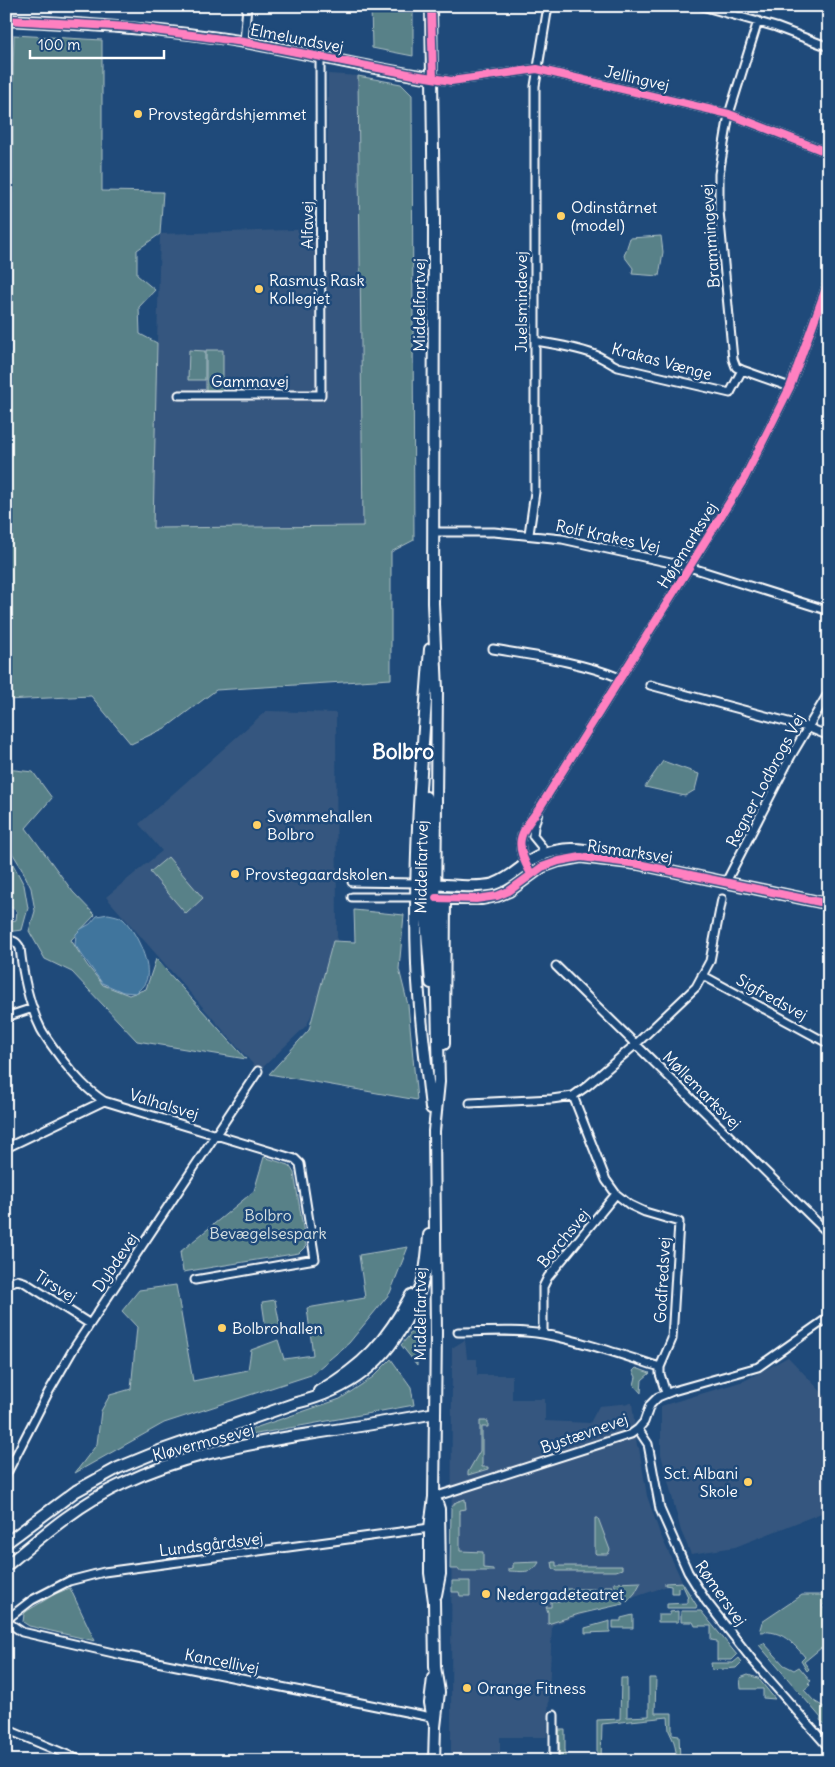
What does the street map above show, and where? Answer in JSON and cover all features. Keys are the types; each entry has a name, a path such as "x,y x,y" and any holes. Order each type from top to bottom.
{"main road":[{"name":"Middelfartvej","path":"431,6 433,78 433,603 437,690 427,884 431,898 417,965 434,1131"},
{"name":"Elmelundsvej","path":"6,20 130,27 244,42 433,78"},
{"name":"Middelfartvej","path":"433,603 421,760 427,884 431,898 439,1082 434,1131 435,1413 434,1497 430,1528 430,1573 434,1600 435,1667 430,1693 435,1720 434,1761"},
{"name":"Rismarksvej","path":"427,884 493,884 508,877 544,854 566,848 581,848 638,864 829,904"},
{"name":"Rismarksvej","path":"431,898 482,899 496,896 510,891 542,867 559,861 581,857 638,864"},
{"path":"431,898 444,1061 439,1082"},
{"name":"Kløvermosevej","path":"6,1543 76,1491 118,1468 162,1450 296,1403 317,1398 336,1390 360,1376 383,1356 403,1328 417,1297 424,1278 434,1182"},
{"name":"Kløvermosevej","path":"6,1566 84,1505 124,1483 167,1465 240,1446 435,1413"},
{"name":"Middelfartvej","path":"434,1497 439,1509 440,1574 434,1600"}],"street":[{"path":"244,42 247,6"},
{"name":"Juelsmindevej","path":"529,534 535,492 535,79 548,6"},
{"path":"702,6 758,21 829,47"},
{"name":"Brammingevej","path":"742,370 736,366 733,359 719,211 719,174 729,114 758,21"},
{"name":"Alfavej","path":"320,56 321,394"},
{"name":"Jellingvej","path":"433,78 451,81 537,69 729,114 829,153"},
{"name":"Højemarksvej","path":"531,874 522,854 520,837 523,828 539,809 744,479 790,387 829,280"},
{"name":"Krakas Vænge","path":"535,341 595,354 605,362 618,367 730,393 742,370"},
{"path":"742,370 790,387"},
{"name":"Gammavej","path":"179,395 321,394"},
{"name":"Rolf Krakes Vej","path":"434,532 494,532 529,534 562,539 689,567 829,611"},
{"path":"493,649 549,659 620,678"},
{"path":"650,685 807,727 829,736"},
{"name":"Regner Lodbrogs Vej","path":"726,882 807,727 829,692"},
{"name":"Højemarksvej","path":"539,809 534,827 534,836 542,847 544,854"},
{"path":"542,867 544,854"},
{"name":"Middelfartvej","path":"352,882 427,884"},
{"name":"Middelfartvej","path":"352,896 431,898"},
{"path":"470,1103 552,1099 573,1096 587,1086 636,1044 696,987 710,960 722,899"},
{"name":"Valhalsvej","path":"6,940 18,943 26,984 42,1030 86,1087 104,1100 295,1159 300,1164 315,1259 195,1280"},
{"name":"Møllemarksvej","path":"556,966 829,1234"},
{"name":"Sigfredsvej","path":"702,975 829,1044"},
{"path":"6,1018 33,1008"},
{"name":"Dybdevej","path":"6,1475 48,1393 90,1324 218,1134 258,1071"},
{"name":"Godfredsvej","path":"573,1096 606,1180 616,1194 630,1205 645,1212 679,1222 672,1339 660,1368"},
{"path":"6,1148 104,1100"},
{"name":"Borchsvej","path":"542,1334 543,1287 548,1277 616,1194"},
{"name":"Tirsvej","path":"6,1284 17,1280 24,1282 90,1324"},
{"name":"Bystævnevej","path":"434,1497 631,1434 644,1422 650,1404 658,1397 666,1393 758,1367 829,1317"},
{"path":"458,1332 526,1332 542,1334 611,1352 660,1368 666,1393"},
{"name":"Rømersvej","path":"638,1429 648,1444 660,1509 688,1572 706,1601 753,1661 829,1748"},
{"name":"Lundsgårdsvej","path":"6,1620 32,1600 69,1581 104,1572 430,1528"},
{"name":"Kancellivej","path":"6,1620 22,1632 122,1655 435,1720"},
{"path":"554,1715 554,1761"},
{"path":"6,1729 82,1761"}],"shaded area":[{"name":"Rasmus Rask Kollegiet","path":"328,74 358,76 363,526 152,528 160,234 327,229"},
{"name":"Provstegaardskolen","path":"266,711 336,713 337,955 307,1025 259,1071 106,897 162,851 139,824"},
{"path":"108,914 120,917 128,924 137,938 144,955 147,977 136,993 123,992 102,983 75,945 76,934 81,929 90,924 97,916"},
{"path":"465,1340 467,1359 477,1359 477,1375 512,1375 512,1399 545,1399 545,1421 590,1423 599,1406 632,1403 637,1446 639,1448 647,1496 660,1534 682,1581 552,1625 547,1737 500,1737 500,1761 451,1761 452,1348"},
{"name":"Sct. Albani Skole","path":"788,1357 829,1400 829,1510 735,1547 691,1554 681,1531 661,1454 661,1406 744,1381"}],"green space":[{"path":"371,6 413,6 413,56 372,48"},
{"path":"14,35 102,40 102,191 163,192 160,234 137,250 137,275 155,290 139,307 140,334 157,343 153,528 363,526 358,76 401,84 412,95 414,540 391,552 391,679 216,690 167,727 131,744 91,696 6,700 6,355 12,354"},
{"path":"661,236 663,252 659,276 632,274 633,268 624,256 630,238"},
{"path":"189,350 205,351 205,380 188,380"},
{"path":"206,350 223,350 223,390 206,390"},
{"path":"663,761 699,774 695,790 685,796 645,787"},
{"path":"6,769 33,772 52,798 26,828 73,892 95,915 71,940 103,985 129,995 146,989 156,959 246,1059 137,1041 72,972 45,959 29,931 35,911 31,888 6,843"},
{"path":"6,851 24,885 28,908 22,930 6,932 6,922 16,920 17,911 6,904"},
{"path":"168,857 203,898 186,914 150,872"},
{"path":"354,910 404,915 399,969 408,1005 417,1100 269,1074 309,1030 333,941 355,942"},
{"name":"Bolbro Bevægelsespark","path":"264,1157 289,1165 294,1173 306,1246 299,1253 183,1272 180,1252 254,1191"},
{"path":"408,1247 390,1293 349,1343 311,1375 164,1423 75,1473 97,1444 101,1411 110,1395 131,1389 137,1327 122,1311 139,1290 176,1285 193,1381 248,1370 251,1350 278,1340 284,1359 313,1355 307,1308 365,1298 359,1255"},
{"path":"275,1300 280,1326 266,1329 262,1302"},
{"path":"417,1322 417,1365 401,1345"},
{"path":"391,1359 411,1387 414,1405 235,1438 234,1435 340,1399 373,1377"},
{"path":"636,1368 650,1373 642,1380 641,1393 634,1385 636,1377 633,1371"},
{"path":"480,1421 488,1421 488,1427 482,1427 482,1467 488,1467 488,1469 468,1475 480,1451"},
{"path":"465,1499 466,1509 460,1510 460,1551 483,1552 483,1568 493,1569 493,1571 459,1571 459,1569 450,1569 451,1508 456,1502"},
{"path":"595,1518 598,1518 610,1550 608,1554 595,1553"},
{"path":"539,1562 529,1571 508,1571 508,1569 513,1568 513,1563"},
{"path":"552,1562 556,1562 556,1566 622,1566 622,1569 616,1571 557,1571 553,1568"},
{"path":"452,1581 470,1581 470,1596 460,1596 459,1592 452,1592"},
{"path":"641,1582 627,1602 613,1583"},
{"path":"682,1582 697,1606 696,1608 667,1608 667,1604 687,1603 688,1597 683,1586 678,1588 678,1593 671,1593 671,1586 665,1585 665,1583"},
{"path":"604,1586 612,1586 623,1604 579,1614 548,1624 546,1607 551,1607 551,1601 562,1601 563,1589 603,1589"},
{"path":"70,1588 95,1641 29,1626 23,1622 24,1614 27,1611 55,1594"},
{"path":"802,1595 829,1595 829,1600 822,1606 825,1610 829,1609 829,1657 821,1648 804,1662 809,1669 807,1671 801,1661 805,1657 791,1642 781,1635 761,1632 760,1629 762,1622"},
{"path":"678,1611 678,1622 658,1622 658,1615 670,1615 670,1612"},
{"path":"681,1611 701,1611 737,1655 732,1660 717,1660 717,1641 711,1640 711,1626 695,1626 693,1622 681,1622"},
{"path":"633,1615 633,1628 613,1628 613,1621 621,1621 621,1618"},
{"path":"610,1621 610,1632 585,1633 585,1628"},
{"path":"764,1643 784,1665 794,1670 799,1667 811,1681 808,1683 810,1685 804,1690 814,1701 829,1710 829,1730 759,1645"},
{"path":"739,1658 742,1662 736,1668 712,1670 711,1663 733,1663"},
{"path":"748,1675 758,1678 775,1699 763,1698 763,1689 741,1689 740,1678"},
{"path":"621,1678 627,1678 627,1717 649,1716 649,1678 656,1678 655,1713 672,1713 672,1734 679,1735 680,1760 730,1761 678,1761 674,1742 669,1731 668,1717 602,1724 601,1761 559,1761 559,1730 565,1730 565,1758 597,1758 597,1720 620,1719"}],"cycle path":[{"path":"431,6 433,78"},
{"path":"6,20 130,27 244,42 451,81 537,69 729,114 829,153"},
{"path":"531,874 522,855 521,847 521,840 526,826 539,809 744,479 790,387 829,280"},
{"path":"436,898 476,899 497,896 509,891 542,867 559,861 581,857 638,864 829,904"}],"place":[{"name":"Provstegårdshjemmet","path":"138,114"},
{"name":"Odinstårnet (model)","path":"561,216"},
{"name":"Rasmus Rask Kollegiet","path":"259,289"},
{"name":"Svømmehallen Bolbro","path":"257,825"},
{"name":"Provstegaardskolen","path":"235,874"},
{"name":"Bolbrohallen","path":"222,1328"},
{"name":"Sct. Albani Skole","path":"748,1482"},
{"name":"Nedergadeteatret","path":"486,1594"},
{"name":"Orange Fitness","path":"467,1688"}],"district":[{"name":"Bolbro","path":"403,751"}]}
